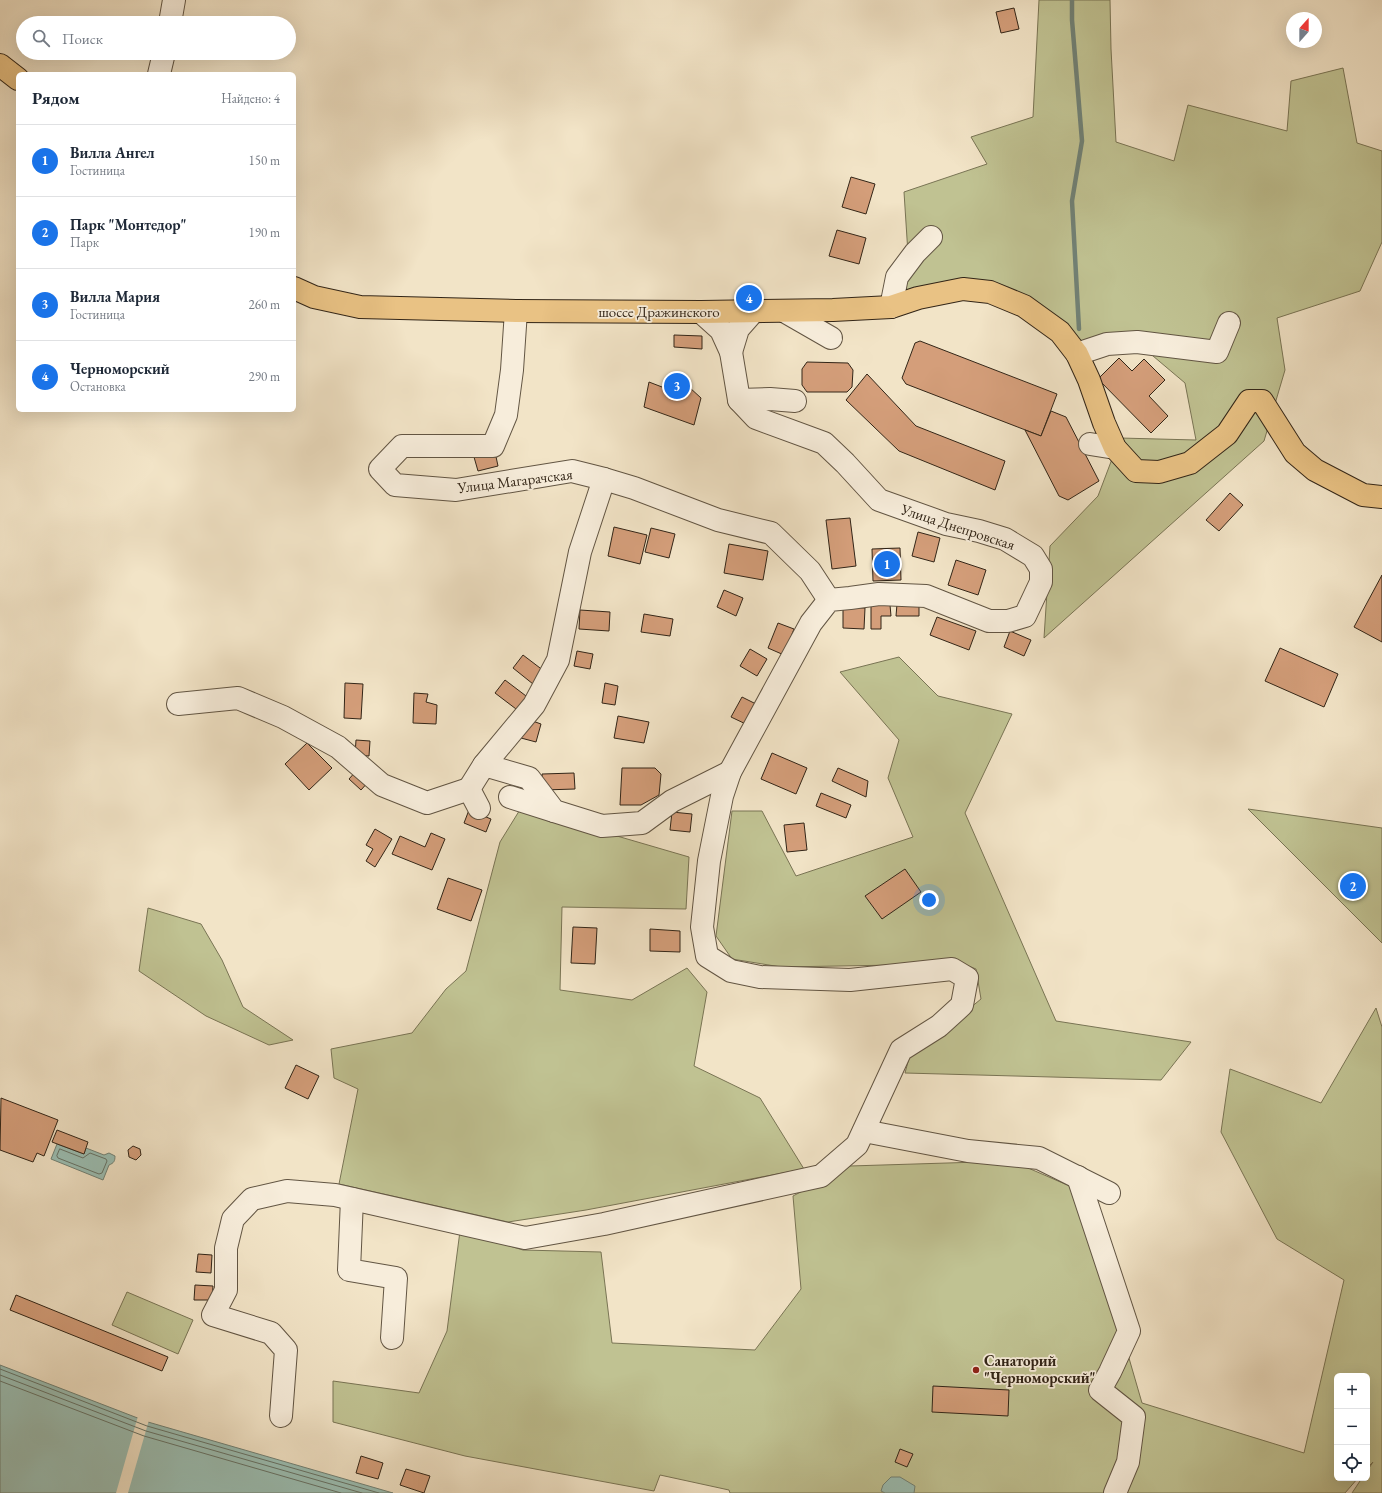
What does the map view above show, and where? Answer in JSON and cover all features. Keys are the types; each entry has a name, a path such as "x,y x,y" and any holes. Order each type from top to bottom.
{"main road":[{"path":"0,65 16,77"},
{"name":"шоссе Дражинского","path":"296,289 314,297 360,307 516,311 701,312 753,312 891,307 918,298 963,289 990,292 1024,306 1060,332 1077,354 1089,380 1104,423 1115,448 1136,471 1159,472 1190,463 1226,434 1249,401 1262,401 1295,453 1315,470 1373,496"}],"street":[{"path":"171,16 174,0"},
{"path":"159,72 162,60"},
{"path":"891,307 897,277 915,253 931,237"},
{"name":"Улица Магарачская","path":"516,311 512,370 506,415 493,446 402,446 380,469 395,485 456,490 572,471 604,479 634,488 718,520 771,533 810,571 828,600"},
{"path":"784,311 831,338"},
{"path":"701,312 721,330 731,352 739,400 770,399 795,401"},
{"path":"731,352 738,329 753,312"},
{"path":"1077,354 1107,344 1137,342 1217,352 1229,323"},
{"name":"Улица Днепровская","path":"739,400 756,418 824,443 880,500 946,524 979,531 1004,539 1033,556 1041,570 1041,582 1025,616 1008,621 989,621 926,596 879,594 828,600"},
{"path":"1090,444 1115,448"},
{"path":"178,704 238,698 283,717 338,747 382,785 427,803 469,789 484,765 534,705 558,660 580,552 604,479"},
{"path":"281,1416 286,1350 271,1333 213,1315 226,1290 226,1248 233,1219 252,1199 287,1191 335,1195 525,1238 604,1224 821,1176 857,1145 901,1050 939,1026 962,1005 967,978 952,970 850,980 760,977 731,971 707,956 702,927 709,861 722,796 730,772 811,623 828,600"},
{"path":"484,765 529,778 554,810"},
{"path":"510,797 602,826 642,823 672,802 730,772"},
{"path":"469,789 479,808"},
{"path":"864,1131 968,1151 1039,1158 1109,1193"},
{"path":"1078,1177 1129,1331 1100,1390 1134,1417 1128,1462 1115,1493"},
{"path":"352,1199 349,1270 396,1278 392,1338"}],"green space":[{"path":"1039,0 1110,0 1116,142 1174,161 1188,105 1287,131 1291,81 1343,68 1357,143 1382,151 1382,242 1360,291 1277,318 1285,370 1264,441 1044,638 1050,546 1098,496 1120,438 1196,440 1185,383 1140,345 1100,355 990,301 902,293 908,254 904,192 987,164 971,137 1033,117"},
{"path":"899,657 938,696 1012,714 965,813 1056,1021 1191,1042 1161,1080 905,1073 909,1058 981,999 976,969 951,959 896,965 781,967 732,959 716,936 732,811 762,811 796,876 913,837 888,778 899,740 840,672"},
{"path":"521,808 689,857 686,909 562,907 560,990 632,1000 687,968 707,992 694,1066 760,1098 804,1169 586,1210 508,1222 339,1184 358,1089 334,1078 331,1049 412,1033 446,989 466,971 500,842"},
{"path":"1248,809 1382,828 1382,943"},
{"path":"148,908 201,924 222,960 243,1007 293,1040 269,1045 206,1016 139,971"},
{"path":"1376,1008 1382,1027 1382,1493 1352,1493 1360,1481 1370,1481 1370,1466 1373,1462 1370,1465 1370,1373 1334,1373 1334,1481 1355,1481 1345,1493 730,1493 729,1490 660,1475 654,1491 465,1456 333,1422 333,1381 419,1393 447,1331 460,1231 523,1250 601,1252 612,1343 755,1350 801,1289 793,1196 850,1166 1012,1161 1088,1194 1102,1265 1142,1403 1304,1453 1344,1280 1277,1239 1221,1132 1230,1069 1321,1103"},
{"path":"127,1292 193,1320 178,1354 112,1325"}],"water":[{"path":"57,1144 84,1154 86,1148 104,1155 109,1153 115,1156 114,1161 109,1165 103,1180 51,1159"},
{"path":"0,1365 148,1422 393,1493 0,1493"},
{"path":"891,1477 900,1477 915,1486 914,1493 885,1493 881,1491 883,1485"}],"pier":[{"path":"138,1416 149,1420 128,1493 116,1493"}],"building":[{"path":"1014,8 1019,29 1001,33 996,12"},
{"path":"851,177 875,184 866,214 842,207"},
{"path":"837,230 866,238 859,264 829,256"},
{"path":"674,335 702,336 702,349 674,347"},
{"path":"920,341 1057,394 1041,436 906,384 902,378 915,343"},
{"path":"1119,358 1132,371 1144,359 1165,380 1149,396 1168,416 1151,433 1098,379"},
{"path":"807,362 848,363 853,370 852,387 847,392 807,392 802,385 802,369"},
{"path":"867,374 916,426 1005,461 995,490 899,451 846,400"},
{"path":"677,376 701,398 694,425 644,407 649,382 662,387"},
{"path":"1051,411 1066,417 1099,481 1068,500 1059,496 1025,430 1041,436"},
{"path":"495,452 498,466 478,471 474,457"},
{"path":"1230,493 1243,505 1219,531 1206,520"},
{"path":"850,518 856,566 832,569 826,520"},
{"path":"614,527 647,535 640,564 608,556"},
{"path":"651,528 675,534 669,558 645,552"},
{"path":"918,532 940,538 934,562 912,556"},
{"path":"729,544 768,551 763,580 724,573"},
{"path":"900,548 901,580 873,581 872,549"},
{"path":"956,560 986,570 978,595 948,585"},
{"path":"1382,575 1382,642 1354,627"},
{"path":"724,590 743,598 736,616 717,607"},
{"path":"897,604 919,604 919,616 896,616"},
{"path":"871,605 890,605 891,616 881,616 881,629 871,629"},
{"path":"843,607 865,608 864,629 843,628"},
{"path":"580,610 610,612 609,631 579,629"},
{"path":"644,614 673,619 670,636 641,632"},
{"path":"937,617 976,631 969,650 930,635"},
{"path":"778,623 794,629 784,655 768,648"},
{"path":"1010,631 1031,640 1024,656 1004,647"},
{"path":"1280,648 1338,674 1324,707 1265,681"},
{"path":"750,649 767,659 757,676 740,666"},
{"path":"577,651 593,654 590,669 574,666"},
{"path":"523,655 544,671 533,684 513,668"},
{"path":"505,680 530,699 520,712 495,693"},
{"path":"345,683 363,684 361,719 344,718"},
{"path":"605,683 618,686 615,705 602,703"},
{"path":"414,693 428,694 426,702 437,705 436,724 413,723"},
{"path":"742,697 760,706 750,726 731,717"},
{"path":"618,716 649,722 644,743 614,738"},
{"path":"527,719 541,724 536,742 521,738"},
{"path":"356,740 370,741 369,756 355,755"},
{"path":"307,743 332,768 309,790 285,764"},
{"path":"772,753 807,768 796,794 761,779"},
{"path":"622,768 655,768 661,774 659,795 641,805 620,805"},
{"path":"838,768 868,781 866,797 832,781"},
{"path":"357,770 369,781 361,790 349,779"},
{"path":"574,773 575,789 543,790 542,774"},
{"path":"821,793 851,805 846,818 816,806"},
{"path":"469,810 491,819 486,832 464,823"},
{"path":"672,812 692,814 690,832 670,830"},
{"path":"804,823 807,850 787,852 784,825"},
{"path":"375,829 392,839 375,867 366,861 373,849 366,845"},
{"path":"431,833 445,839 432,870 392,854 400,836 425,847"},
{"path":"905,869 921,892 882,919 865,896"},
{"path":"448,878 482,890 471,921 437,909"},
{"path":"573,927 597,928 595,964 571,963"},
{"path":"650,929 680,931 680,952 650,951"},
{"path":"296,1065 319,1076 308,1099 285,1088"},
{"path":"1,1098 58,1120 44,1156 37,1153 33,1162 0,1150"},
{"path":"57,1130 88,1142 84,1154 52,1142"},
{"path":"133,1146 140,1149 141,1155 136,1160 129,1157 128,1150"},
{"path":"198,1254 212,1255 211,1273 196,1272"},
{"path":"195,1285 213,1286 212,1300 194,1300"},
{"path":"16,1295 168,1357 162,1371 10,1310"},
{"path":"933,1386 1009,1390 1008,1416 932,1412"},
{"path":"900,1449 913,1454 907,1467 895,1462"},
{"path":"361,1456 383,1463 378,1479 356,1473"},
{"path":"406,1469 430,1476 424,1493 400,1485"}],"waterway":[{"path":"1072,0 1072,20 1082,141 1072,201 1079,329"}],"place":[{"name":"Черноморский","path":"749,298"},
{"name":"Вилла Мария","path":"677,386"},
{"name":"Вилла Ангел","path":"887,564"},
{"name":"Парк \"Монтедор\"","path":"1353,886"},
{"name":"Санаторий \"Черноморский\"","path":"976,1370"}]}
